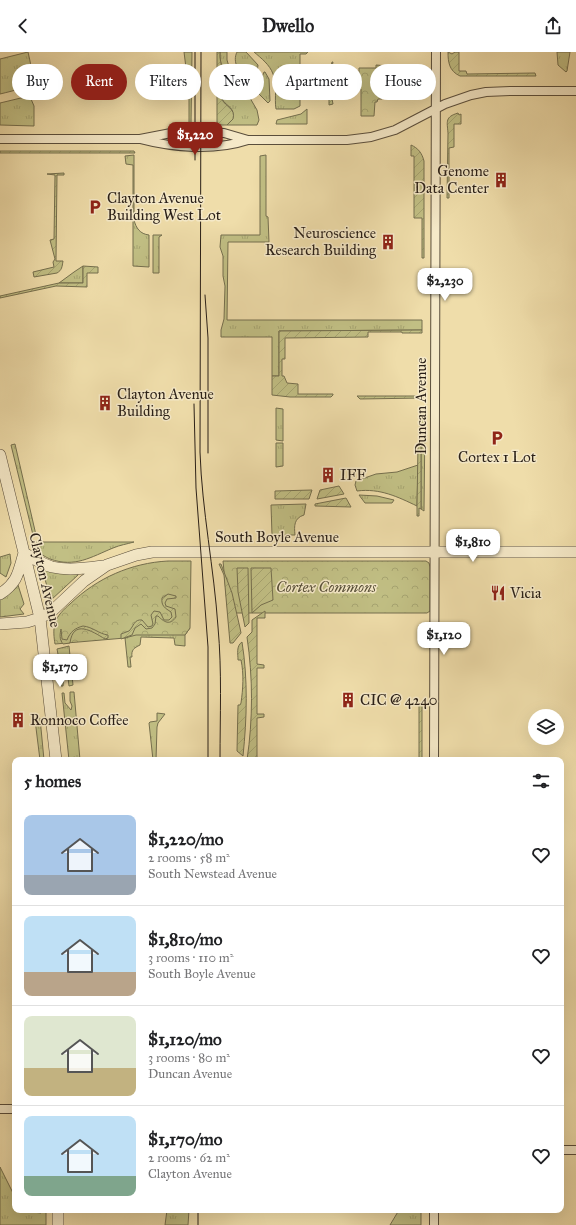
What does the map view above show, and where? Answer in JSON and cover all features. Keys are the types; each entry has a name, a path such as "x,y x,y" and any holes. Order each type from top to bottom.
{"street":[{"name":"Duncan Avenue","path":"434,757 436,52"},
{"path":"0,139 140,139 171,133 224,133 248,140 347,140 370,137 395,130 436,108 457,99 486,92 576,91"},
{"path":"140,139 170,146 224,146 233,145 248,140"},
{"name":"Clayton Avenue","path":"1,461 40,618 56,757"},
{"name":"South Boyle Avenue","path":"0,624 27,622 40,618 51,612 84,581 107,565 136,555 159,552 576,552"},
{"path":"0,594 8,589 16,579 24,553 52,566 62,568 88,568 107,565"},
{"path":"0,1109 12,1109"},
{"path":"564,1150 576,1150"},
{"path":"58,1213 58,1225"},
{"path":"434,1213 434,1225"}],"green space":[{"path":"28,52 30,64 12,64 12,91 0,94 0,59"},
{"path":"184,52 192,52 192,64 186,64"},
{"path":"217,52 220,52 221,64 217,64"},
{"path":"220,52 227,52 228,64 221,64"},
{"path":"237,52 246,52 257,64 236,64"},
{"path":"254,52 308,52 306,54 300,54 300,64 272,64 272,71"},
{"path":"448,52 452,54 459,52 459,71 466,71 467,74 535,73 536,76 460,76 451,69 448,59"},
{"path":"557,52 570,52 566,72 558,65"},
{"path":"362,68 370,68 370,100 378,100 375,102 374,116 361,116"},
{"path":"264,72 269,79 270,101 268,103 264,99"},
{"path":"12,100 31,100 34,106 34,126 0,125 0,103"},
{"path":"189,100 191,100 191,124 189,123"},
{"path":"217,100 222,100 232,110 234,115 233,119 227,125 217,125"},
{"path":"251,100 257,110 259,120 257,125 227,125 232,119 233,112 223,101"},
{"path":"276,100 300,100 300,106 294,109 276,109"},
{"path":"329,100 332,100 333,104 329,105"},
{"path":"307,109 307,124 276,124 277,120 301,114"},
{"path":"458,113 459,115 461,114 461,124 454,124 454,147 449,148 449,198 447,198 447,122 451,116"},
{"path":"411,145 419,151 424,161 424,258 422,258 422,218 414,218 414,156 411,156"},
{"path":"0,151 134,151 135,153 0,153"},
{"path":"134,155 134,220 139,230 149,235 149,267 133,266 133,165 126,164 125,156"},
{"path":"266,155 266,216 268,217 269,242 228,242 227,320 422,320 422,330 279,331 279,376 272,376 272,337 221,337 224,319 225,286 223,276 223,256 220,247 221,235 260,235 260,156"},
{"path":"64,173 64,175 57,175 56,261 63,261 62,267 57,273 34,277 33,272 54,267 53,262 55,259 50,240 54,239 55,175 47,174"},
{"path":"153,235 162,235 159,237 159,273 153,273"},
{"path":"83,266 83,283 59,283 74,272"},
{"path":"83,266 98,267 98,273 87,273 87,287 56,286 0,298 0,296 59,283 83,283"},
{"path":"422,330 422,333 368,332 368,337 285,338 285,359 282,359 282,376 284,376 287,383 298,384 298,394 333,395 331,397 290,397 272,395 272,376 279,376 279,331"},
{"path":"357,396 423,396 423,398 360,399"},
{"path":"276,408 283,409 283,441 276,440"},
{"path":"420,419 425,419 424,511 421,509 421,443 419,442"},
{"path":"419,442 421,443 421,509 419,508 419,516 417,516 418,445"},
{"path":"276,443 283,443 283,466 276,467"},
{"path":"15,444 36,535 33,535 11,445"},
{"path":"418,465 417,506 381,492 365,490 357,491 355,485 356,481 376,474 397,472"},
{"path":"339,486 344,494 317,499 320,490"},
{"path":"312,490 309,499 275,499 275,491"},
{"path":"359,495 377,496 394,500 392,503 365,503"},
{"path":"346,498 351,507 315,506 315,504"},
{"path":"306,504 304,515 296,520 295,535 272,535 271,505"},
{"path":"34,542 134,542 116,547 90,558 75,562 67,562 50,559 44,556 39,552"},
{"path":"10,554 11,563 6,577 0,573 0,557"},
{"path":"168,561 191,561 190,628 185,635 136,635 125,638 55,644 54,628 57,618 80,595 103,579 115,574 141,565"},
{"name":"Cortex Commons","path":"223,561 426,561 429,563 430,567 430,611 427,613 228,613"},
{"path":"219,564 221,564 232,593 241,633 233,643 230,643 224,575"},
{"path":"237,568 248,568 249,623 245,627 238,592"},
{"path":"251,568 271,568 273,600 261,605 252,613"},
{"path":"42,569 77,573 78,575 51,600"},
{"path":"18,585 24,604 20,609 24,614 0,617 0,598"},
{"path":"168,594 176,596 176,598 167,599 165,603 166,606 175,609 176,617 174,620 167,622 156,616 155,624 152,628 146,629 141,624 135,628 132,635 121,639 121,634 129,631 134,623 139,620 142,620 148,627 152,626 151,615 154,611 160,612 164,620 169,620 172,617 171,612 162,603 162,598"},
{"path":"265,611 265,618 257,618 257,664 264,665 264,668 257,668 257,714 264,714 264,717 257,718 257,757 247,757 252,698 247,637 252,632 252,620"},
{"path":"83,626 108,635 108,638 105,639 89,630 79,629 75,631 70,643 63,644 60,638 61,629 62,639 67,640 73,631"},
{"path":"190,628 185,635 185,646 175,645 174,638 141,637 140,645 133,650 132,657 130,657 131,667 128,667 125,638 132,635"},
{"path":"242,642 246,699 243,756 237,751 238,705 241,703 243,682 242,665 241,660 238,660 238,650"},
{"path":"69,646 73,685 69,686 69,670 64,674 63,686 61,686 60,665 57,649"},
{"path":"70,692 74,692 80,757 69,757 62,693 64,693 65,703 71,710 72,706 70,701"},
{"path":"419,703 422,703 422,757 419,757"},
{"path":"157,713 165,714 158,723 156,757 153,757 149,723 157,721"},
{"path":"40,718 44,757 40,757 35,720"},
{"path":"0,1167 12,1191 12,1213 46,1213 46,1225 0,1225"},
{"path":"167,1213 189,1213 188,1225 165,1225"},
{"path":"397,1213 421,1213 421,1225 390,1225"}],"tram line":[{"path":"195,52 195,160"},
{"path":"201,52 200,452 203,496 214,583 219,644 220,757"},
{"path":"205,295 208,338 208,453"},
{"path":"194,404 196,488 208,647 208,757"},
{"path":"198,1213 198,1225"}],"place":[{"name":"Genome Data Center","path":"501,180"},
{"name":"Clayton Avenue Building West Lot","path":"95,207"},
{"name":"Neuroscience Research Building","path":"388,242"},
{"name":"Clayton Avenue Building","path":"105,403"},
{"name":"Cortex 1 Lot","path":"497,438"},
{"name":"IFF","path":"328,475"},
{"name":"Vicia","path":"498,593"},
{"name":"CIC @ 4240","path":"348,700"},
{"name":"Ronnoco Coffee","path":"18,720"}]}
